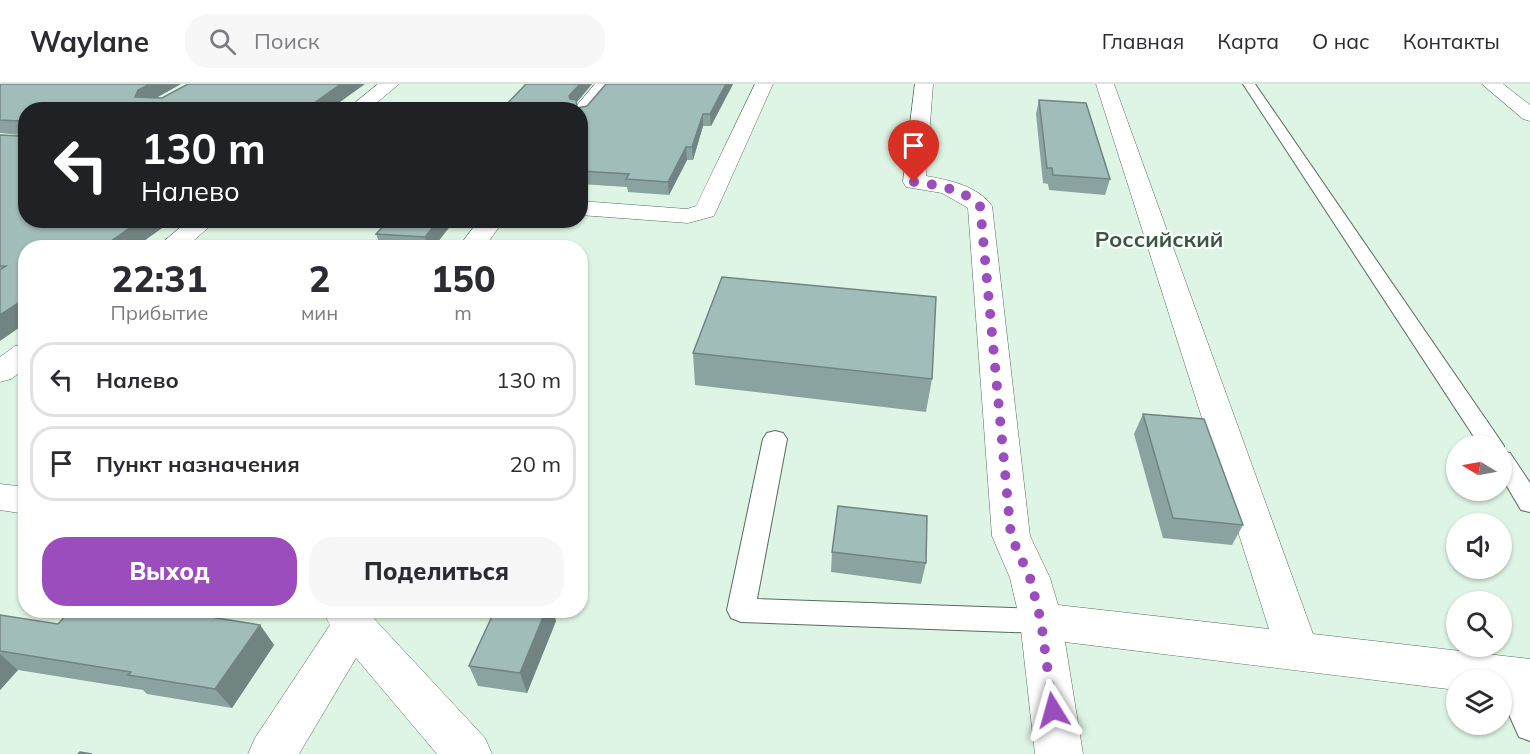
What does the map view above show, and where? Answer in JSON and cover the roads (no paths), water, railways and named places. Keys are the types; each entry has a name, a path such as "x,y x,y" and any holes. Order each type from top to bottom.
{"street":[{"path":"366,102 390,84"},
{"path":"588,104 605,84"},
{"path":"588,209 688,216 706,211 764,84"},
{"path":"924,84 914,182 932,184 968,195 980,206 1011,536 1030,578 1041,621 1059,754"},
{"path":"1105,84 1298,653"},
{"path":"1491,84 1530,115"},
{"path":"179,240 194,228"},
{"path":"476,240 486,228"},
{"path":"0,372 18,359"},
{"path":"0,497 18,500"},
{"path":"272,754 347,618 468,754"},
{"path":"1041,621 1518,678"}],"lane":[{"path":"1249,84 1485,435"},
{"path":"775,439 741,610 1041,621"},
{"path":"1512,475 1530,503"},
{"path":"1518,678 1530,726"}],"district":[{"name":"Российский","path":"1159,239"}]}
